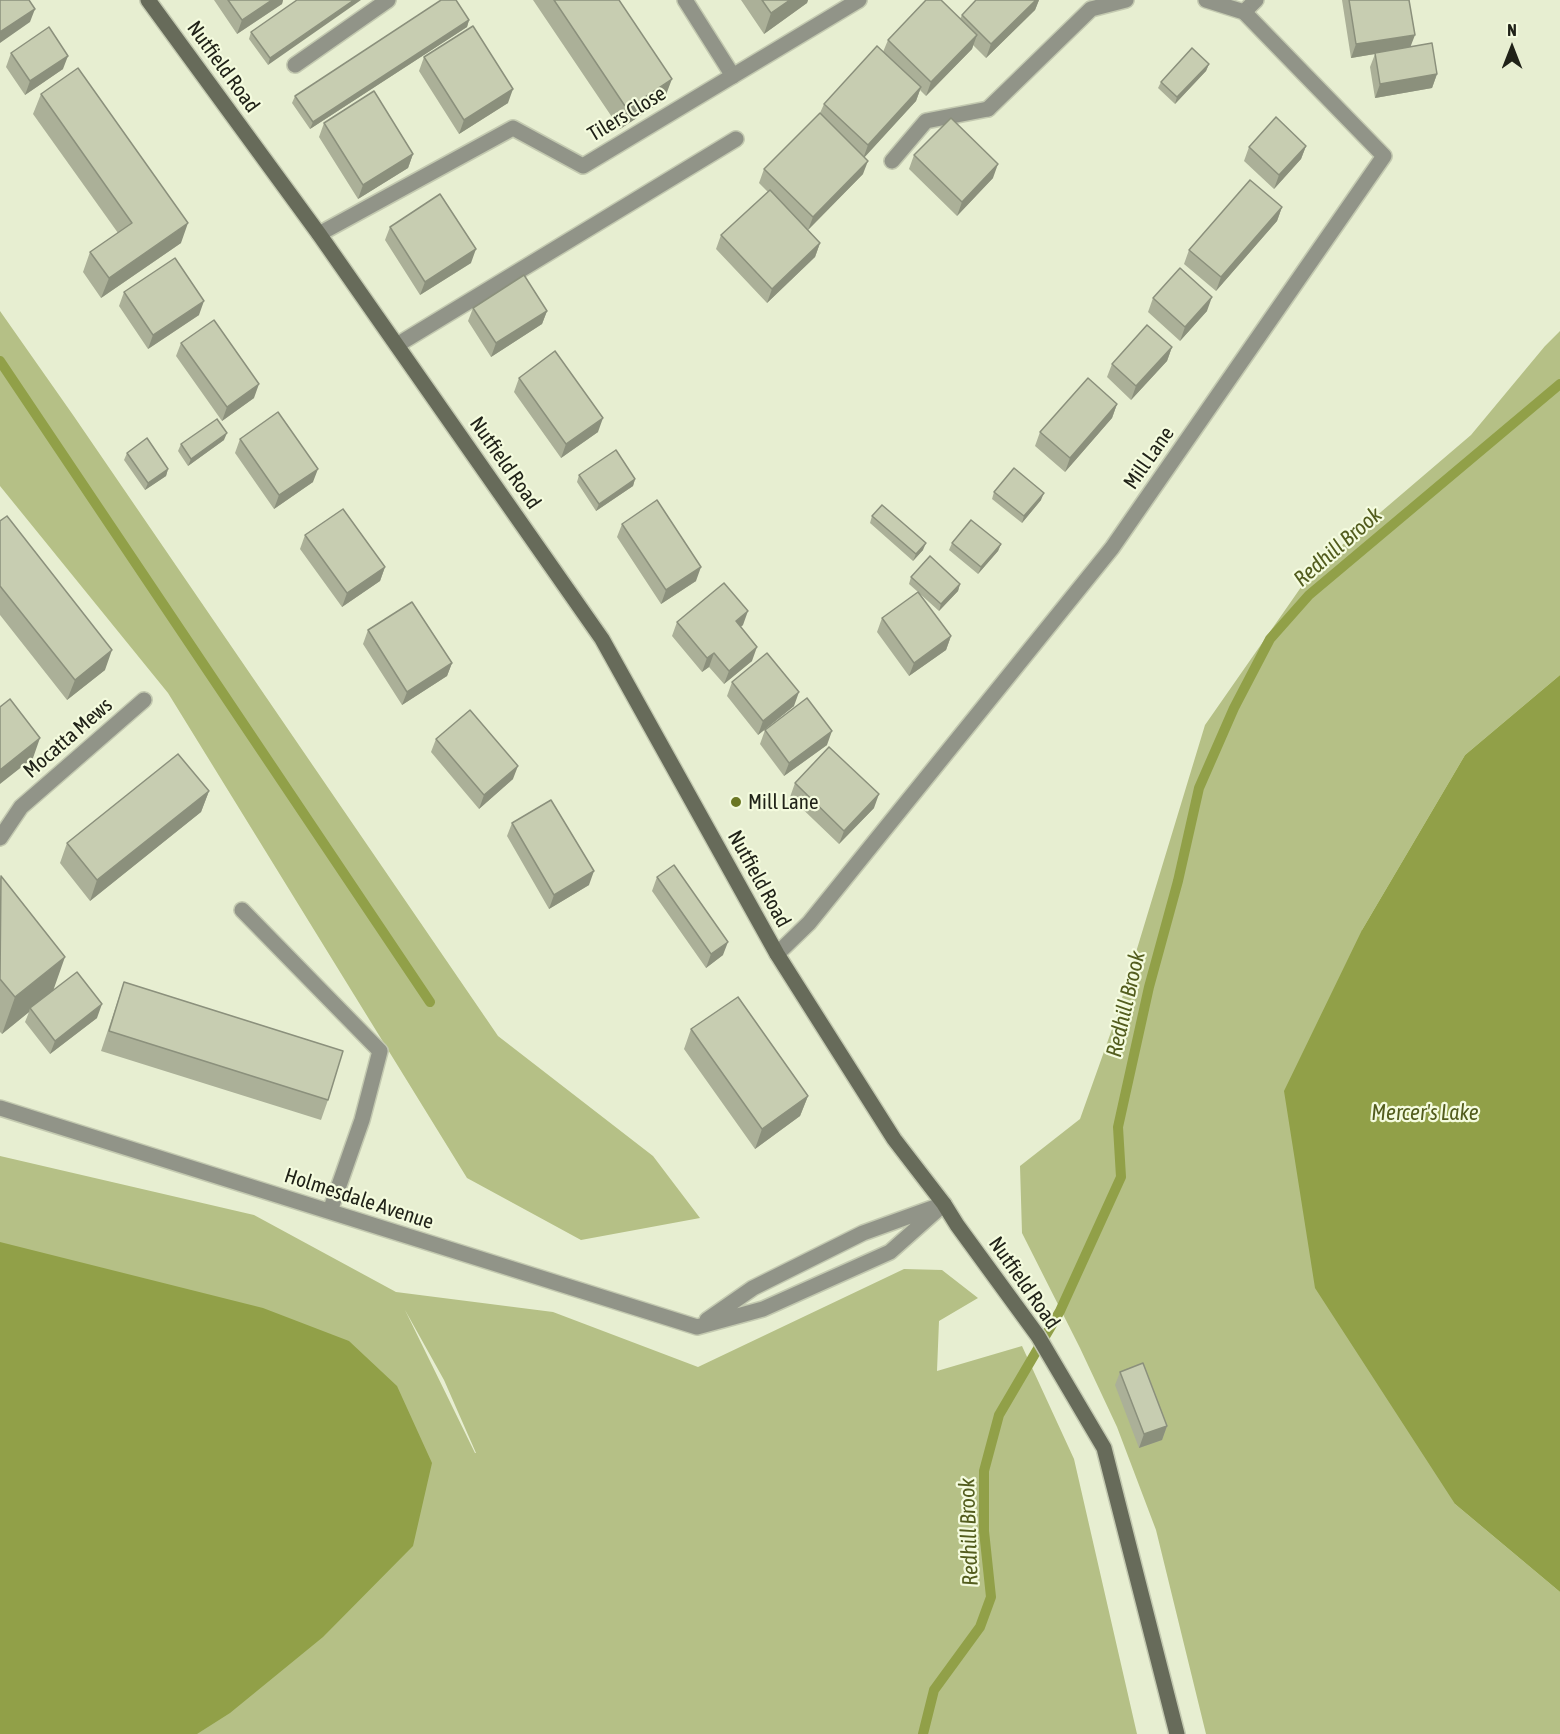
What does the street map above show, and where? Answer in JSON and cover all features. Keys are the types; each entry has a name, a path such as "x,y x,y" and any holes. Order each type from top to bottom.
{"street":[{"name":"Nutfield Road","path":"148,0 319,234 602,639 777,954 894,1139 944,1204 1041,1343 1104,1448 1177,1734"},
{"path":"295,65 388,0"},
{"path":"685,0 733,75"},
{"name":"Tilers Close","path":"319,234 513,128 583,166 859,0"},
{"path":"892,161 926,121 988,110 1091,9 1126,0"},
{"name":"Mill Lane","path":"777,954 809,923 1112,548 1384,156 1244,12 1206,0"},
{"path":"1244,12 1256,0"},
{"path":"397,345 736,139"},
{"name":"Mocatta Mews","path":"0,838 21,807 144,700"},
{"path":"242,910 380,1051 362,1120 330,1211"},
{"name":"Holmesdale Avenue","path":"3,1107 697,1327"},
{"path":"697,1327 763,1309 890,1252 944,1204"},
{"path":"697,1327 753,1288 863,1233 944,1204"}],"shaded area":[{"path":"0,311 498,1036 653,1156 700,1218 581,1240 467,1178 168,693 0,486"},
{"path":"1560,331 1560,675 1465,755 1362,930 1455,1504 1560,1592 1560,1734 1206,1734 1156,1530 1117,1427 1022,1233 1020,1166 1080,1119 1116,1018 1205,725 1313,570 1471,435"},
{"path":"0,1156 254,1215 396,1292 553,1312 698,1367 904,1269 942,1270 978,1298 939,1321 937,1371 1022,1346 1074,1459 1137,1734 0,1734","holes":["405,1310 444,1380 476,1453"]}],"water":[{"name":"Mercer's Lake","path":"1560,675 1560,1592 1455,1504 1315,1288 1284,1091 1362,930 1465,755"},
{"path":"0,1242 263,1308 349,1341 397,1386 432,1463 413,1546 323,1637 230,1713 197,1734 0,1734"}],"building":[{"path":"0,0 29,0 35,9 0,32"},
{"path":"228,0 272,0 242,20"},
{"path":"297,0 354,0 270,58 251,32"},
{"path":"441,0 456,0 469,20 313,122 295,96"},
{"path":"554,0 619,0 672,79 627,109"},
{"path":"762,0 790,0 771,13"},
{"path":"926,0 941,0 977,35 931,82 888,40"},
{"path":"976,0 1036,0 991,44 962,15"},
{"path":"1349,0 1409,0 1415,35 1356,44"},
{"path":"473,26 513,89 464,120 424,57"},
{"path":"49,27 68,56 30,81 11,53"},
{"path":"1432,43 1437,74 1380,84 1375,53"},
{"path":"877,46 921,87 868,145 824,104"},
{"path":"1192,48 1209,64 1177,97 1161,82"},
{"path":"78,68 188,223 109,278 90,252 132,223 41,94"},
{"path":"374,91 413,154 363,185 324,123"},
{"path":"820,113 868,161 813,217 764,169"},
{"path":"1276,117 1306,146 1279,175 1249,147"},
{"path":"951,118 998,164 962,202 914,155"},
{"path":"1250,180 1282,207 1221,277 1189,250"},
{"path":"770,190 820,243 772,289 721,235"},
{"path":"440,194 476,249 425,282 390,227"},
{"path":"175,258 204,301 153,335 124,292"},
{"path":"1180,268 1212,297 1185,327 1153,298"},
{"path":"524,275 547,311 496,343 473,308"},
{"path":"214,320 259,384 227,407 181,343"},
{"path":"1147,325 1172,347 1136,386 1112,364"},
{"path":"555,351 603,418 566,444 519,378"},
{"path":"1088,378 1117,404 1070,458 1040,432"},
{"path":"278,412 318,469 279,495 240,439"},
{"path":"217,419 227,433 191,459 181,444"},
{"path":"147,438 168,469 148,483 127,453"},
{"path":"616,450 635,479 599,504 579,475"},
{"path":"1014,468 1044,493 1024,516 994,492"},
{"path":"657,500 701,567 666,590 622,524"},
{"path":"882,505 926,543 916,554 872,516"},
{"path":"343,509 385,567 347,593 305,535"},
{"path":"7,516 112,650 75,680 0,586 0,521"},
{"path":"971,520 1001,544 981,567 952,543"},
{"path":"930,556 960,584 941,604 911,577"},
{"path":"724,583 748,611 736,621 757,647 729,671 714,653 707,658 677,622"},
{"path":"918,592 951,636 914,663 882,618"},
{"path":"412,602 452,663 407,692 368,630"},
{"path":"767,653 799,692 763,721 732,682"},
{"path":"807,698 832,731 789,763 765,730"},
{"path":"10,699 40,738 0,770 0,707"},
{"path":"470,710 518,766 484,795 436,739"},
{"path":"829,747 879,794 844,831 795,783"},
{"path":"178,754 209,791 97,880 67,843"},
{"path":"551,800 594,871 554,895 512,823"},
{"path":"674,865 728,942 711,954 657,877"},
{"path":"1,876 65,957 15,997 0,979"},
{"path":"77,972 102,1004 55,1041 30,1008"},
{"path":"124,982 343,1051 328,1100 109,1031"},
{"path":"738,997 808,1096 762,1129 691,1029"},
{"path":"1143,1363 1167,1426 1144,1434 1120,1372"}],"waterway":[{"path":"0,361 430,1002"},
{"name":"Redhill Brook","path":"923,1734 934,1690 980,1627 991,1597 984,1531 984,1471 999,1415 1060,1311 1121,1177 1118,1127 1149,987 1178,881 1199,788 1234,708 1270,639 1309,595 1560,384"}],"place":[{"name":"Mill Lane","path":"736,802"}]}
